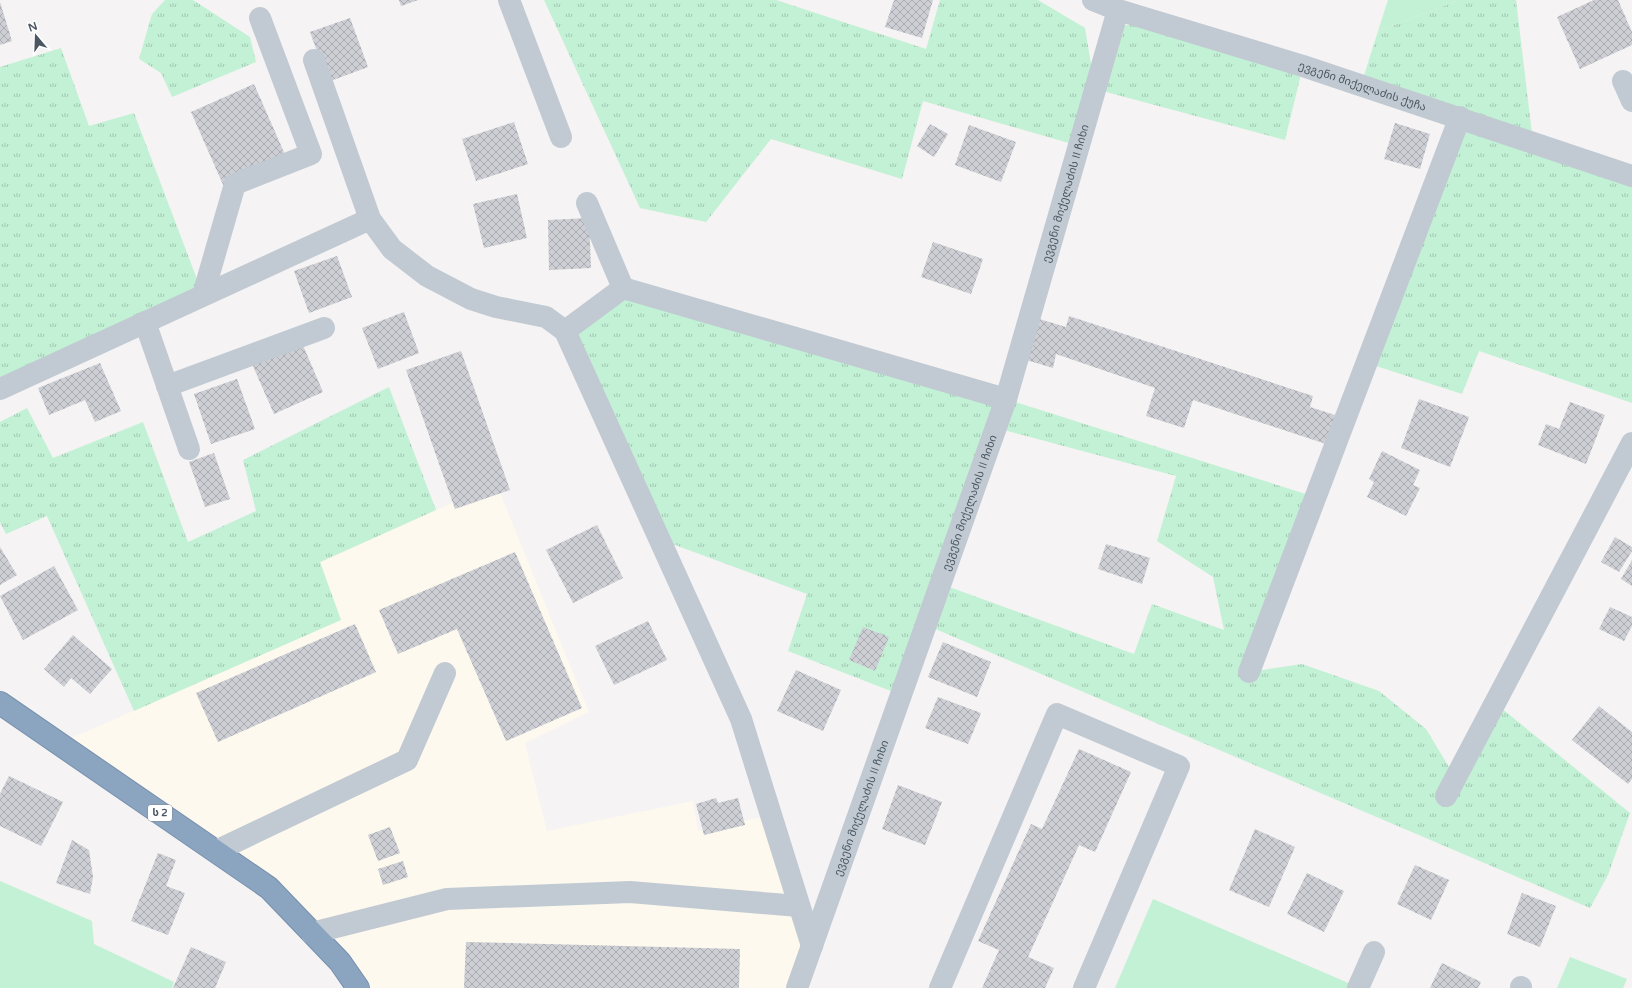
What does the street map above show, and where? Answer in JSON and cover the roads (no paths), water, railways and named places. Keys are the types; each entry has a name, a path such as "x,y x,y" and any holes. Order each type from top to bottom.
{"highway":[{"name":"ს 2","path":"0,703 269,888 340,962 358,988"}],"street":[{"path":"509,0 561,137"},
{"name":"ევგენი მიქელაძის ქუჩა","path":"1093,0 1118,10 1303,66 1460,117 1632,176"},
{"name":"ევგენი მიქელაძის II ჩიხი","path":"800,987 812,946 1006,399 1118,10"},
{"path":"203,296 235,184 311,154 260,18"},
{"path":"314,60 370,218 392,249 427,276 471,299 496,307 546,317 565,331 741,719 812,946"},
{"path":"1623,81 1632,101"},
{"path":"1249,672 1460,117"},
{"path":"587,203 623,288"},
{"path":"0,389 370,218"},
{"path":"623,288 1006,399"},
{"path":"565,331 623,288"},
{"path":"145,322 189,449"},
{"path":"167,386 324,328"},
{"path":"1446,796 1632,443"},
{"path":"216,851 407,760 446,673"},
{"path":"940,988 1057,714 1179,766 1084,988"},
{"path":"312,933 447,899 630,892 799,906"},
{"path":"1358,988 1374,952"}]}
